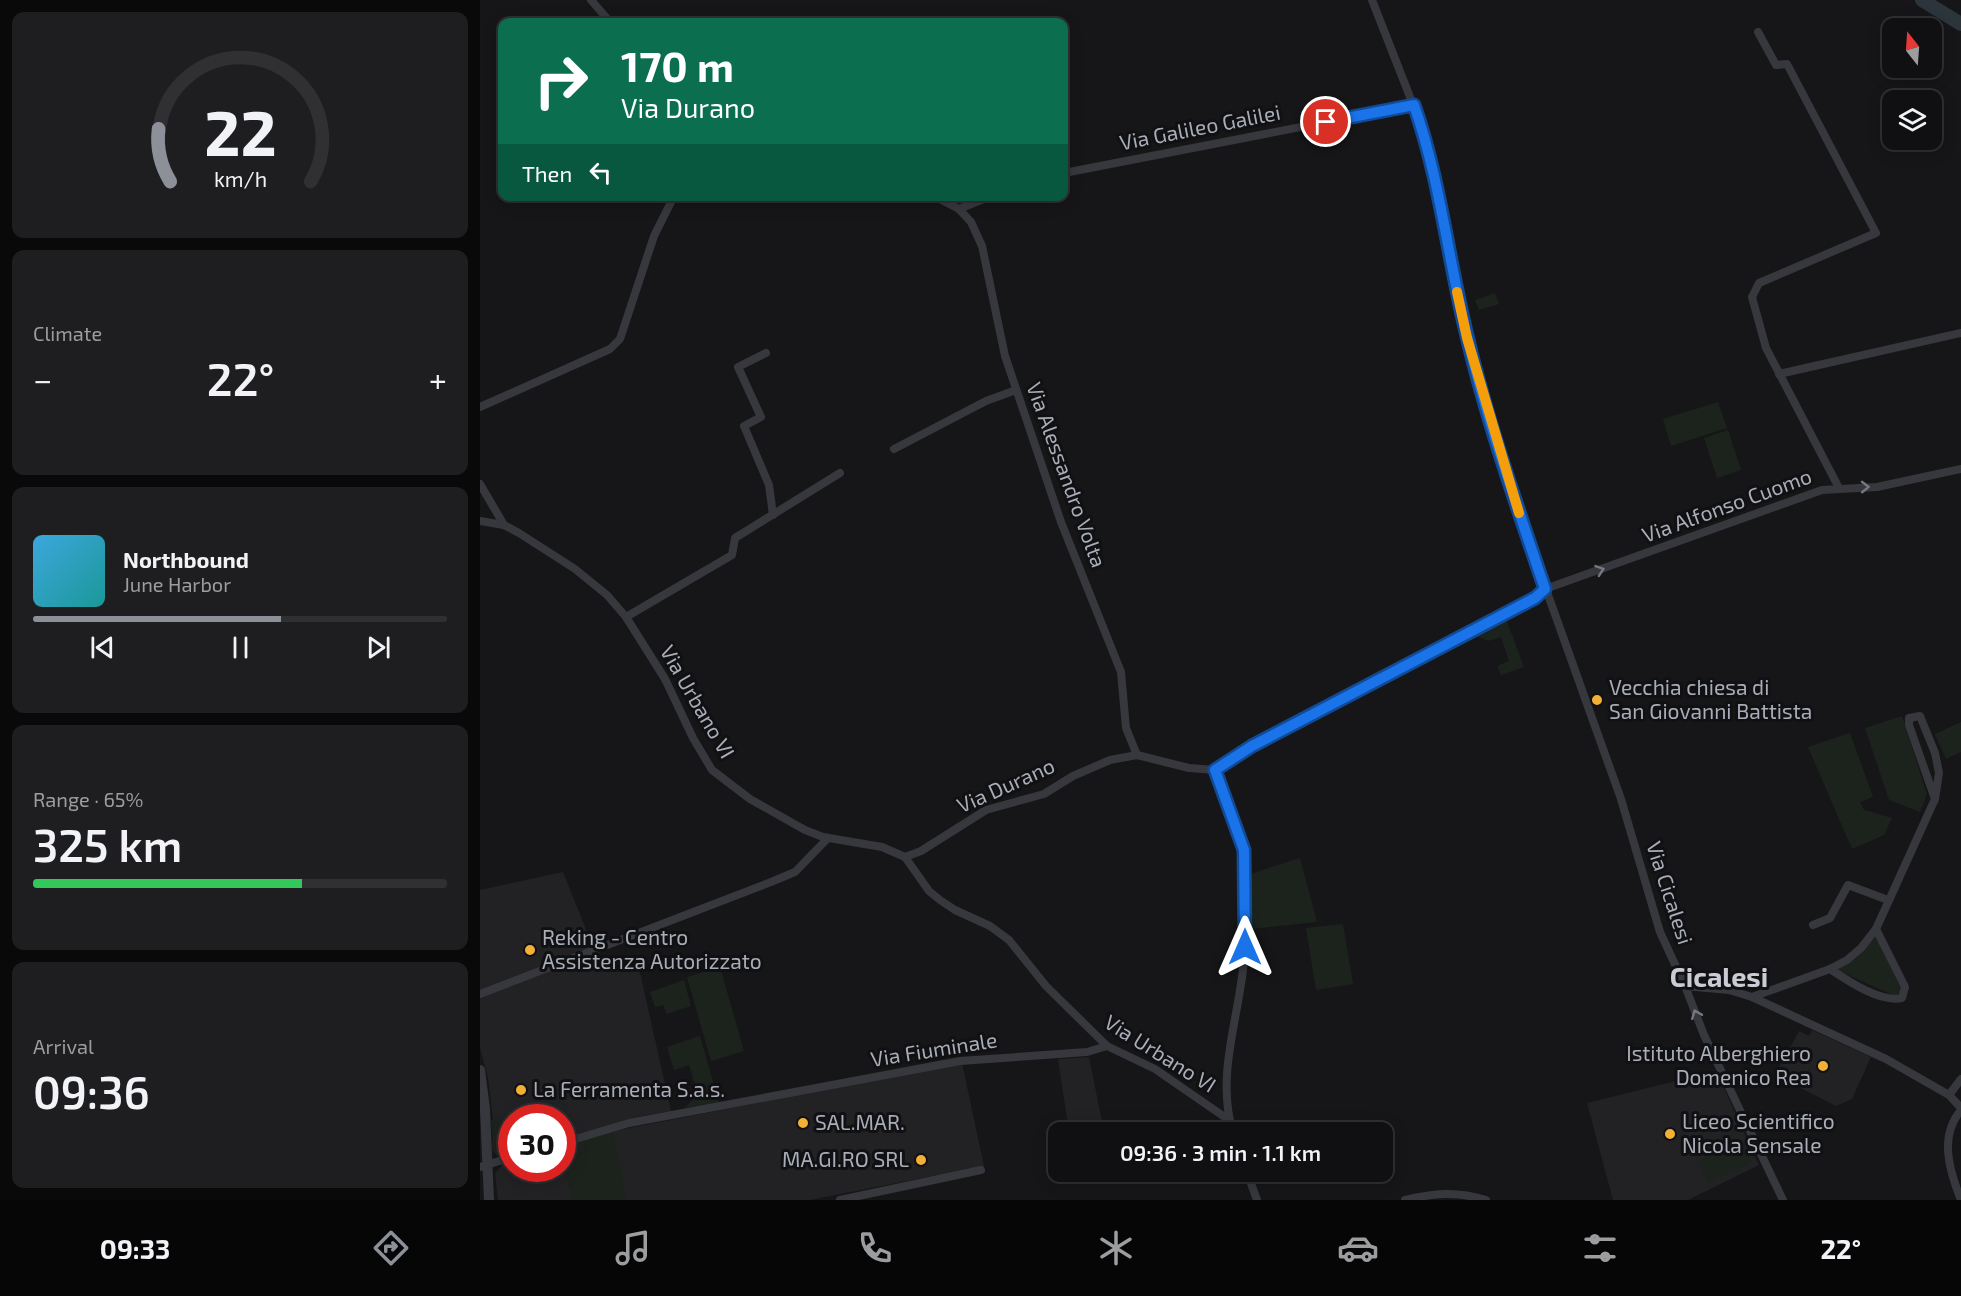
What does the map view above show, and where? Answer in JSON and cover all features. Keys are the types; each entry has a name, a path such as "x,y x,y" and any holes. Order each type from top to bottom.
{"street":[{"path":"591,0 607,18"},
{"name":"Via Cicalesi","path":"1372,0 1414,105 1433,167 1467,338 1497,443 1545,589 1622,799 1660,932 1704,1035 1783,1200"},
{"path":"1758,33 1776,65 1787,64 1875,233 1759,283 1752,297 1766,348 1839,488"},
{"name":"Via Galileo Galilei","path":"1068,172 1414,105"},
{"path":"480,407 610,349 620,339 654,236 672,201"},
{"path":"944,201 959,209 979,201"},
{"name":"Via Alessandro Volta","path":"959,209 971,222 982,246 1002,345 1016,390 1061,522 1121,672 1126,728 1137,755"},
{"path":"1779,374 1961,333"},
{"path":"766,353 738,367 761,417 744,426 769,485 773,515"},
{"path":"894,449 986,401 1016,390"},
{"name":"Via Alfonso Cuomo","path":"1545,589 1804,495 1839,488 1898,484 1961,469"},
{"path":"626,617 732,555 735,538 840,473"},
{"path":"480,484 504,525"},
{"name":"Via Urbano VI","path":"480,521 504,525 588,578 607,595 626,617 665,679 693,738 712,770 778,816 805,830 828,838 882,847 905,857 929,891 940,900 955,910 990,926 1009,940 1054,994 1107,1046 1155,1069 1229,1120"},
{"path":"1229,1120 1229,1052 1245,947 1246,869 1241,836 1224,798 1215,770 1252,746 1535,598 1545,589"},
{"path":"1752,997 1830,969 1861,948 1876,929 1935,799 1939,773 1935,753 1920,716 1914,715 1909,718 1909,725 1935,799"},
{"name":"Via Durano","path":"905,857 921,851 986,810 1044,794 1097,765 1137,755 1189,768 1215,770"},
{"path":"480,994 795,872 828,838"},
{"path":"1813,925 1830,918 1848,885 1888,900"},
{"path":"1830,969 1882,996 1895,1000 1902,998 1905,987 1876,929"},
{"path":"1685,986 1729,990 1752,997 1886,1059 1949,1095 1961,1109 1951,1122 1946,1138 1954,1184 1961,1200"},
{"name":"Via Fiuminale","path":"576,1139 629,1123 960,1061 1088,1052 1107,1046"},
{"path":"480,1070 484,1166 489,1200"},
{"path":"1949,1095 1961,1079"},
{"path":"840,1200 981,1170"},
{"path":"1251,1182 1257,1200"},
{"path":"1405,1200 1434,1193 1459,1193 1486,1200"}],"shaded area":[{"path":"1495,293 1499,304 1479,310 1475,300"},
{"path":"1718,402 1727,428 1671,446 1663,419"},
{"path":"1728,430 1741,470 1717,478 1704,438"},
{"path":"1506,619 1524,667 1501,675 1497,666 1509,661 1501,637 1488,641 1472,634"},
{"path":"1902,716 1927,794 1920,812 1889,800 1865,728"},
{"path":"1961,722 1961,752 1946,759 1935,734"},
{"path":"1850,733 1873,797 1860,802 1864,810 1892,818 1884,835 1852,849 1808,747"},
{"path":"1300,858 1317,922 1252,929 1250,874"},
{"path":"563,872 601,967 637,959 671,1111 636,1117 576,1135 576,1104 498,1104 497,1155 492,1150 493,1120 488,1078 480,1048 480,890"},
{"path":"1343,924 1353,984 1316,990 1306,928"},
{"path":"1876,936 1902,991 1895,996 1837,970 1857,957"},
{"path":"720,967 744,1051 711,1061 687,977"},
{"path":"684,980 691,1006 667,1014 663,1005 655,1007 650,992"},
{"name":"Istituto Alberghiero Domenico Rea","path":"1812,1030 1871,1057 1852,1099 1836,1106 1775,1075 1799,1031 1809,1036"},
{"path":"700,1036 719,1103 684,1108 698,1095 689,1065 674,1070 667,1047"},
{"path":"1089,1057 1102,1122 1067,1122 1058,1059"},
{"path":"962,1063 984,1166 810,1200 498,1200 495,1173 498,1170 498,1182 576,1182 576,1143 614,1131"},
{"name":"Liceo Scientifico Nicola Sensale","path":"1716,1071 1759,1165 1688,1200 1613,1200 1587,1103"},
{"path":"498,1118 498,1156 491,1146 496,1136 492,1134 491,1120"},
{"path":"613,1130 627,1200 572,1200 568,1182 576,1182 576,1144 579,1153 584,1151 583,1139"},
{"path":"1742,1140 1752,1162 1708,1183 1698,1161"}],"waterway":[{"path":"1922,0 1961,24"}],"slow traffic":[{"path":"1457,292 1467,338 1519,513"}],"place":[{"name":"Vecchia chiesa di San Giovanni Battista","path":"1597,700"},
{"name":"Reking - Centro Assistenza Autorizzato","path":"530,950"},
{"name":"Istituto Alberghiero Domenico Rea","path":"1823,1066"},
{"name":"La Ferramenta S.a.s.","path":"521,1090"},
{"name":"SAL.MAR.","path":"803,1123"},
{"name":"Liceo Scientifico Nicola Sensale","path":"1670,1134"},
{"name":"MA.GI.RO SRL","path":"921,1160"}],"district":[{"name":"Cicalesi","path":"1719,978"}],"route":[{"path":"1245,947 1246,869 1244,850 1241,836 1224,798 1215,770 1222,763 1252,746 1535,598 1545,589 1517,508 1467,338 1451,267 1433,167 1414,105 1326,122"}]}
